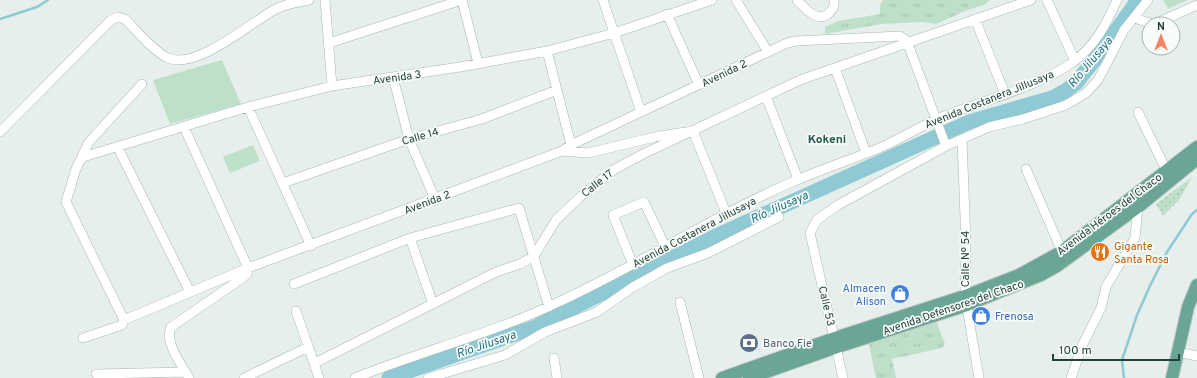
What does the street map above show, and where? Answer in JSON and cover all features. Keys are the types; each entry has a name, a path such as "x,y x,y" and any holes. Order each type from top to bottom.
{"main road":[{"name":"Avenida Héroes del Chaco","path":"1168,175 1197,147"},
{"name":"Avenida Defensores del Chaco","path":"722,378 1027,282 1057,266 1064,255 1135,202 1168,175 1197,159"},
{"path":"1172,378 1188,307 1197,285"},
{"name":"Avenida Defensores del Chaco","path":"750,378 836,342"}],"street":[{"path":"0,132 111,20 118,17 125,19 164,56 175,60 202,53 222,45 275,9 304,0"},
{"path":"325,0 332,86"},
{"path":"329,43 462,0 478,63"},
{"path":"603,0 641,112"},
{"name":"Avenida 3","path":"83,157 118,148 248,107 332,86 393,78 547,51 614,33 712,0"},
{"path":"736,0 768,52"},
{"path":"797,0 812,14 819,17 825,16 831,12 835,5 834,0"},
{"name":"Calle 17","path":"534,256 556,220 581,196 615,169 642,154 800,80 908,44 1031,0"},
{"path":"1047,0 1075,61"},
{"name":"Avenida Costanera Jillusaya","path":"355,378 486,332 549,307 633,265 726,213 798,180 938,123 1060,70 1075,61 1096,41 1108,23 1117,0"},
{"path":"908,44 945,142 962,139 989,127 1023,119 1066,105 1086,93 1098,80 1124,30 1148,0"},
{"path":"1171,16 1197,4"},
{"path":"668,14 699,85"},
{"path":"1135,18 1141,20"},
{"path":"975,19 1005,94"},
{"name":"Avenida 2","path":"83,338 122,325 124,320 248,268 562,152 571,144 768,52 796,41 895,36 905,39 908,44"},
{"path":"547,51 571,144"},
{"path":"835,68 866,153"},
{"path":"393,78 409,138 435,198"},
{"path":"124,320 66,202 76,169 89,142 142,84"},
{"name":"Calle 14","path":"283,183 409,138 482,119 557,90"},
{"path":"766,96 798,180"},
{"path":"248,107 311,246"},
{"path":"1138,112 1168,175"},
{"path":"96,374 187,375 169,340 168,333 171,327 248,274 248,268 184,127"},
{"path":"562,152 588,153 659,136 693,131 726,213"},
{"name":"Calle Nº 54","path":"962,139 966,243 966,300 979,378"},
{"name":"Calle 53","path":"844,378 810,234 817,220 838,205 945,142"},
{"path":"118,148 190,292"},
{"path":"1026,169 1064,255"},
{"path":"633,265 613,215 644,202 665,246"},
{"path":"1071,378 1082,346 1100,308 1106,287 1135,238 1135,202"},
{"path":"294,284 410,238 519,208 549,307"},
{"path":"428,378 449,375 505,355 545,332 597,312 633,287 667,268 708,253 779,217"},
{"path":"410,238 433,304"},
{"path":"315,363 496,272 520,264 534,256"},
{"path":"680,302 699,378"},
{"path":"296,311 319,378"},
{"path":"244,378 308,347"},
{"path":"1178,352 1197,356"},
{"path":"554,358 558,378"}],"green space":[{"path":"883,0 990,0 984,5 967,10 936,24 922,22 881,24 825,34 825,27 838,21 880,14 880,5"},
{"path":"1163,0 1188,0 1168,9"},
{"path":"222,60 241,104 170,124 153,80"},
{"path":"253,145 260,161 230,173 223,157"},
{"path":"1192,177 1179,200 1163,216 1156,204"},
{"path":"935,318 945,344 942,348 892,359 896,378 876,378 868,340"}],"waterway":[{"path":"0,19 37,7 48,0"},
{"name":"Río Jilusaya","path":"389,378 535,327 718,235 969,122 1052,98 1076,83 1103,49 1138,0"},
{"path":"1124,378 1122,360 1137,315 1167,252 1192,214 1197,210"}],"place":[{"name":"Gigante Santa Rosa","path":"1100,252"},
{"name":"Almacen Alison","path":"900,294"},
{"name":"Frenosa","path":"981,316"},
{"name":"Banco Fie","path":"749,343"}],"district":[{"name":"Kokeni","path":"827,139"}]}
